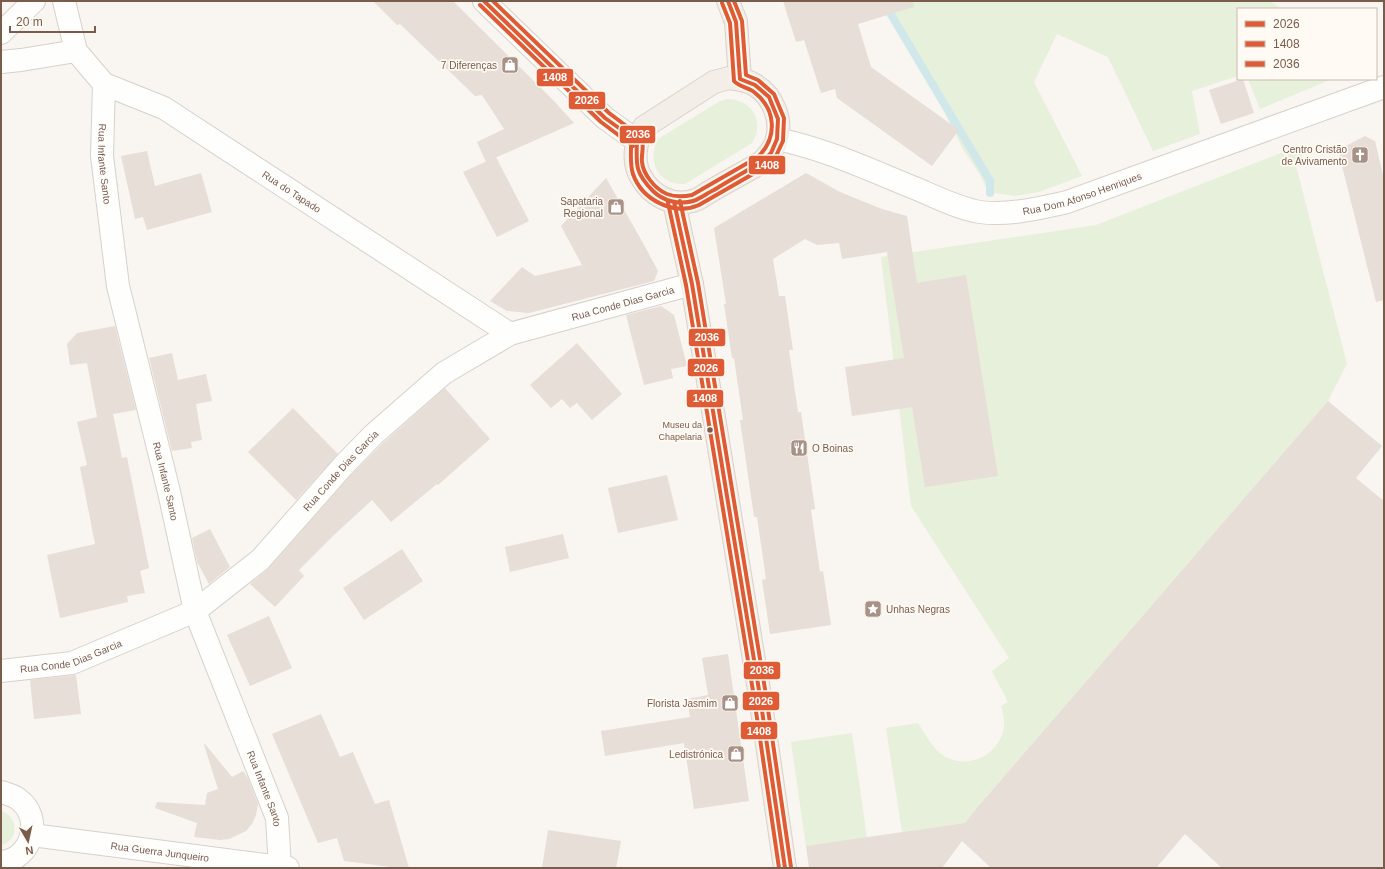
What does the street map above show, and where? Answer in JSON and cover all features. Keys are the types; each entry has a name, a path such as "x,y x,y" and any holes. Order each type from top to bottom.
{"main road":[{"path":"728,1 736,22 740,79"},
{"path":"729,78 740,79 755,85 769,97 778,119 777,139 771,153 762,162 694,201 681,203 674,202 664,199 656,194 645,183 638,171 636,162 637,141 644,127 714,82 729,78"},
{"path":"674,202 692,284 759,690 785,868"}],"street":[{"path":"1,33 34,1"},
{"path":"1,62 76,50 64,1"},
{"path":"484,1 605,118 637,141"},
{"name":"Rua do Tapado","path":"76,50 104,84 164,108 510,334"},
{"name":"Rua Infante Santo","path":"104,84 102,156 118,286 169,492 195,610 277,818 284,867"},
{"name":"Rua Dom Afonso Henriques","path":"777,139 828,154 952,204 980,212 1015,212 1067,202 1384,87"},
{"name":"Rua Conde Dias Garcia","path":"1,672 72,663 195,610 260,560 343,466 385,424 444,372 510,334 692,284"},
{"path":"1,792 10,794 19,799 31,816 33,825 32,835 28,844 22,852 4,864"},
{"name":"Rua Guerra Junqueiro","path":"32,835 284,867"}],"green space":[{"path":"882,1 1270,1 1280,8 1237,8 1237,76 1192,91 1200,134 1153,151 1108,57 1057,34 1034,82 1082,176 1039,192 1015,196 988,192 980,175 964,151 906,36 887,16"},
{"path":"1248,80 1330,80 1260,109"},
{"path":"728,99 737,100 744,103 754,114 757,120 757,127 756,135 752,143 685,184 668,181 657,170 654,164 655,148 658,139 720,101"},
{"path":"1299,146 1303,159 1295,162 1347,364 1328,401 965,823 902,832 886,728 918,723 934,747 948,758 957,761 966,761 975,760 984,756 997,744 1001,736 1004,722 1001,706 1008,702 992,671 1009,658 911,506 881,257 1096,225"},
{"path":"852,733 867,838 806,846 791,742"},
{"path":"1,811 7,814 14,823 14,834 7,843 1,845"}],"building":[{"path":"373,1 453,1 553,100 574,123 486,162 477,142 504,129 482,95 475,96 400,24 397,25"},
{"path":"783,1 913,1 914,7 858,24 871,67 959,130 932,166 837,98 835,89 821,93 804,40 796,42"},
{"path":"1243,80 1254,113 1221,124 1209,90"},
{"path":"1365,136 1375,141 1384,179 1384,300 1376,302 1338,150"},
{"path":"147,151 155,186 201,173 212,212 147,230 143,217 135,219 121,156"},
{"path":"496,157 529,221 497,237 463,172"},
{"path":"806,173 840,192 882,209 907,216 917,283 966,275 998,476 925,487 912,407 852,416 845,367 904,358 887,252 842,259 839,243 817,245 805,239 773,259 779,296 785,296 793,350 789,350 798,412 801,412 815,509 811,510 820,572 823,571 831,625 770,634 762,580 766,579 757,517 754,517 740,420 743,420 734,358 732,358 724,304 726,304 714,228"},
{"path":"606,178 658,271 654,281 529,313 507,311 490,301 522,267 535,276 582,265 561,226 578,210 577,209"},
{"path":"661,306 674,315 687,366 671,369 673,378 644,385 626,315"},
{"path":"115,326 136,410 113,414 122,458 127,457 149,568 140,571 145,593 127,596 128,602 60,618 47,555 95,544 80,467 87,465 77,422 97,417 87,363 70,365 67,344 77,333"},
{"path":"577,343 622,394 592,420 577,403 570,408 562,399 551,408 530,385"},
{"path":"172,353 178,380 206,374 212,401 196,404 202,440 191,442 192,448 172,451 149,358"},
{"path":"445,388 490,439 438,485 437,484 391,522 372,500 299,570 304,576 275,607 250,584 269,568 352,474 382,444"},
{"path":"1328,401 1382,446 1356,478 1384,501 1384,868 1222,868 1185,834 1156,868 991,868 962,841 942,868 809,868 806,846 965,823"},
{"path":"293,408 338,454 296,500 248,452"},
{"path":"667,475 678,520 618,533 608,488"},
{"path":"210,529 230,567 209,584 197,562 192,538"},
{"path":"563,534 569,558 510,572 505,547"},
{"path":"402,549 423,581 364,620 343,588"},
{"path":"269,616 292,668 250,686 227,635"},
{"path":"728,654 749,801 694,809 684,743 605,756 601,731 690,717 687,699 708,695 702,658"},
{"path":"76,675 81,714 34,719 30,680"},
{"path":"321,714 340,757 353,752 375,804 389,800 409,868 344,861 337,838 318,843 272,734"},
{"path":"205,744 232,777 243,771 248,778 258,804 256,815 252,824 246,831 229,839 220,840 194,837 197,823 155,808 157,802 205,805 207,793 218,789 204,745"},
{"path":"548,830 621,841 616,868 542,868"}],"waterway":[{"path":"883,1 990,181 990,193"}],"transit line":[{"name":"2026","path":"484,1 605,118 637,141 638,168 647,185 666,200 682,203 698,199 762,162 771,153 777,139 778,119 769,97 755,85 740,79 736,22 728,1"},
{"name":"2036","path":"493,1 609,113 641,137 643,143 643,167 650,181 663,192 670,195 679,196 692,195 758,157 769,141 772,123 767,107 752,90 738,85 734,81 730,23 722,3"},
{"name":"1408","path":"631,146 632,171 637,183 651,198 670,207 679,208 689,208 699,205 765,167 776,156 783,141 784,118 774,94 758,80 746,75 742,21 734,1"},
{"name":"1408","path":"480,5 601,122 633,146"},
{"name":"2036","path":"680,201 698,283 765,689 791,867"},
{"name":"2026","path":"674,202 692,284 759,690 785,868"},
{"name":"1408","path":"668,203 686,285 753,691 779,868"}],"place":[{"name":"7 Diferenças","path":"510,65"},
{"name":"Centro Cristão de Avivamento","path":"1360,155"},
{"name":"Sapataria Regional","path":"616,207"},
{"name":"Museu da Chapelaria","path":"710,430"},
{"name":"O Boinas","path":"799,448"},
{"name":"Unhas Negras","path":"873,609"},
{"name":"Florista Jasmim","path":"730,703"},
{"name":"Ledistrónica","path":"736,754"}]}
